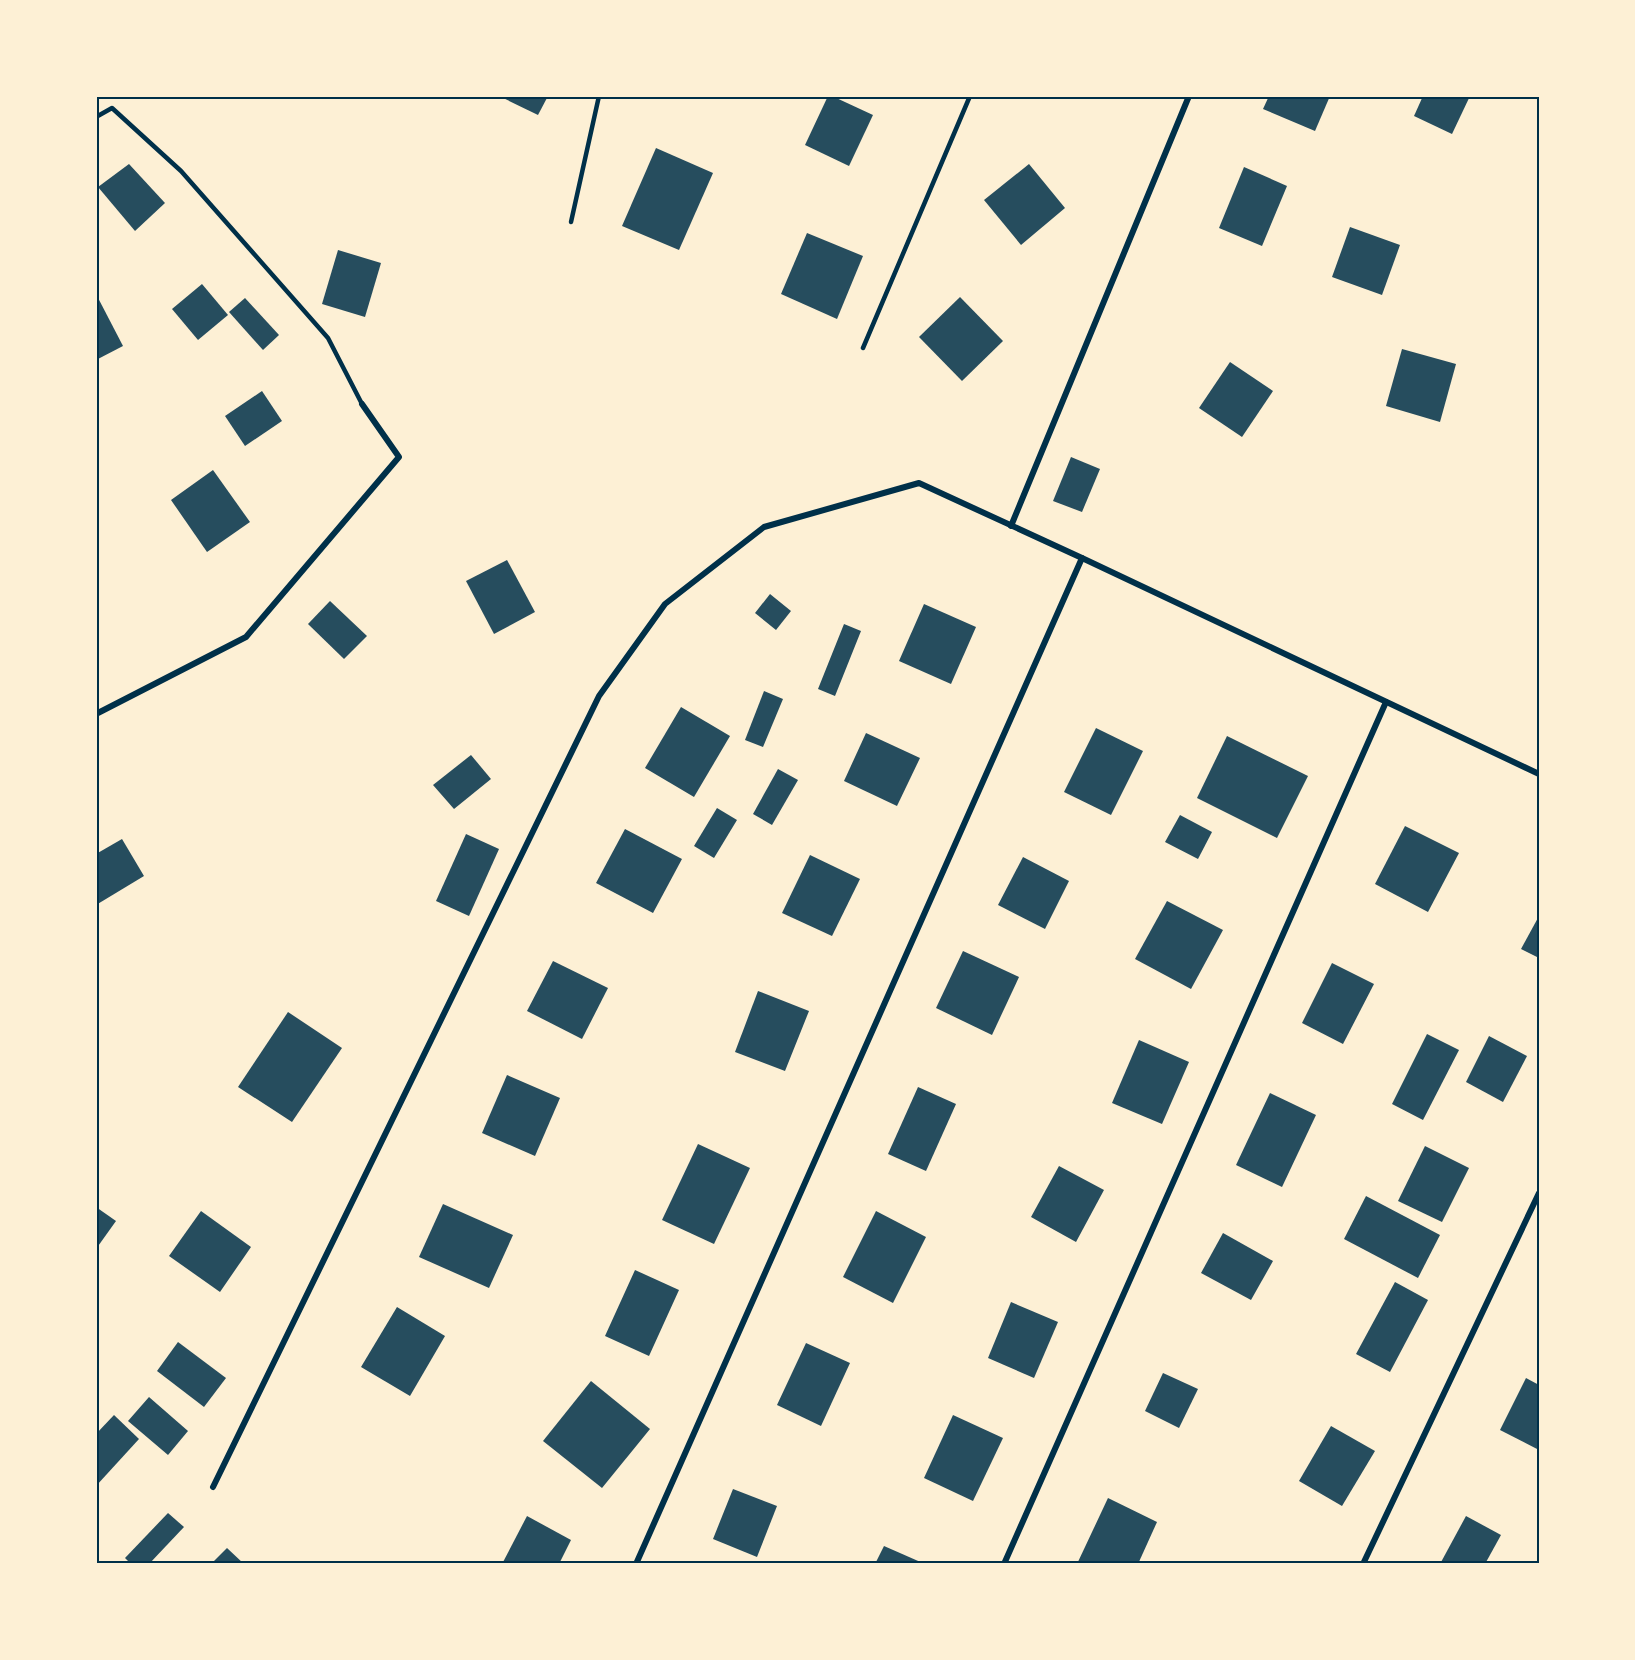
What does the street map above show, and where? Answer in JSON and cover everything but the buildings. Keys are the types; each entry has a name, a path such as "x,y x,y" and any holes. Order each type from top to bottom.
{"street":[{"path":"1011,526 1189,96"},
{"path":"96,714 246,638 399,457 362,404"},
{"path":"213,1487 599,696 665,604 764,527 919,483 1539,774"},
{"path":"636,1564 1082,558"},
{"path":"1004,1564 1386,702"},
{"path":"1363,1564 1539,1193"}],"lane":[{"path":"571,222 600,96"},
{"path":"863,348 970,96"},
{"path":"96,117 112,108 181,171 328,338 362,404"}]}
